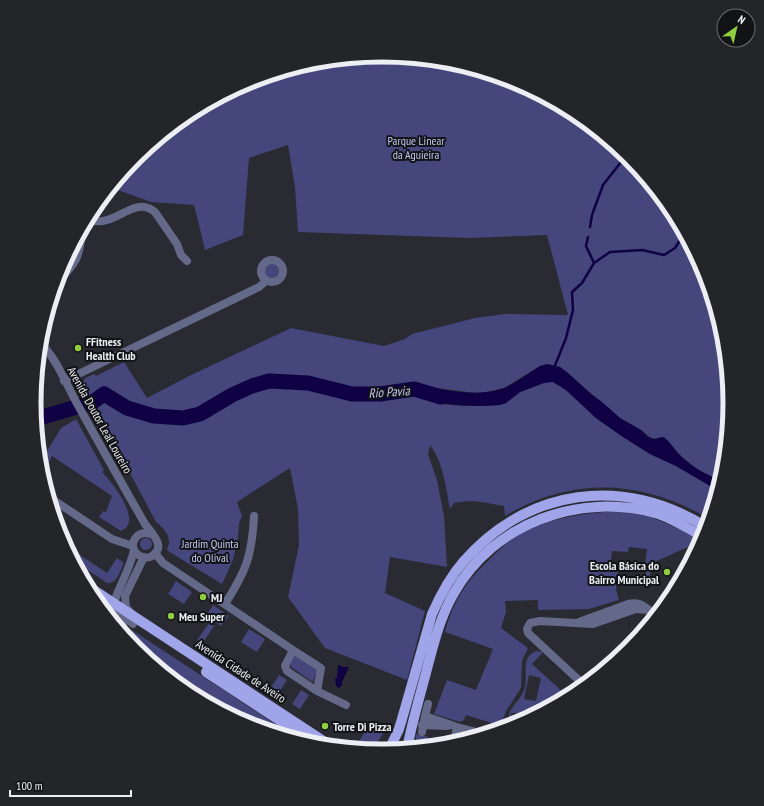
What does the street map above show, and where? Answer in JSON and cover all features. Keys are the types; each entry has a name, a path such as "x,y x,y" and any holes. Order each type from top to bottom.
{"main road":[{"path":"392,744 402,719 432,614 446,586 462,562 508,522 532,510 552,503 573,498 612,496 630,497 663,505 677,510 701,524"},
{"path":"408,743 410,729 439,624 446,607 466,574 479,559 502,539 522,527 540,519 564,511 596,506 629,508 655,513 669,518 697,534"},
{"name":"Avenida Cidade de Aveiro","path":"105,602 318,738"},
{"name":"Avenida Cidade de Aveiro","path":"135,620 301,734"},
{"path":"391,744 394,739"}],"street":[{"path":"94,221 103,222 137,208 151,208 177,244 181,255 187,262"},
{"path":"67,273 72,268 77,258 81,243"},
{"path":"64,381 259,287 266,281"},
{"name":"Avenida Doutor Leal Loureiro","path":"46,349 52,357 137,510 156,538 158,546 155,553"},
{"path":"56,502 112,539 134,545 140,556 144,558"},
{"name":"Avenida Doutor Leal Loureiro","path":"120,586 131,563 134,545 140,525 137,510"},
{"path":"225,604 244,573 249,556 254,516"},
{"path":"134,545 141,533 145,532 153,535"},
{"path":"115,609 144,558 155,553 163,563 321,668 317,691"},
{"path":"115,609 116,595 120,586"},
{"path":"101,596 114,593 120,586"},
{"path":"580,681 528,633 527,630 530,623 593,624 636,609 649,610 652,613"},
{"path":"293,650 285,666 287,672 317,691 346,705"},
{"path":"428,704 422,728 458,727"},
{"path":"425,716 473,731"},
{"path":"456,735 458,727"}],"green space":[{"name":"Parque Linear da Aguieira","path":"382,62 427,65 492,80 533,97 590,132 623,162 653,195 688,252 705,293 720,358 723,403 722,425 720,448 714,477 688,462 667,441 660,437 657,439 651,438 641,430 620,418 560,367 540,366 504,388 486,392 476,393 421,386 440,404 463,406 500,405 506,403 520,392 544,382 553,382 566,390 596,418 623,437 650,454 676,466 712,487 704,516 684,506 659,496 633,490 607,488 581,489 555,494 530,503 505,516 504,506 479,502 468,501 454,503 450,509 441,467 430,445 428,454 437,480 444,516 447,567 390,557 385,593 425,611 407,680 325,648 288,597 299,545 298,509 290,468 237,502 242,516 239,523 238,538 233,560 222,584 168,551 169,541 167,534 156,522 115,445 81,389 83,381 94,374 96,376 124,362 147,398 191,375 291,328 384,346 405,339 412,334 475,318 504,314 568,315 547,235 469,238 298,232 295,187 288,145 249,158 243,235 205,250 194,205 151,202 118,190 115,191 141,162 174,132 193,119 231,97 252,88 272,80 315,69 337,65"},
{"path":"271,263 277,265 279,271 277,277 271,279 265,277 263,271 265,265"},
{"path":"76,419 104,470 102,472 124,502 128,511 129,519 127,526 121,531 99,517 103,511 106,512 112,496 52,456 47,466 45,454 61,428"},
{"path":"620,511 651,517 682,530 695,538 690,548 688,547 652,563 649,582 646,578 645,564 647,549 629,547 628,552 612,551 610,569 618,570 616,589 619,600 589,609 538,610 538,600 505,601 506,612 501,628 528,648 522,661 521,687 506,711 502,722 496,724 466,715 464,720 460,722 434,714 447,680 476,690 493,649 445,632 456,602 467,584 481,568 515,537 555,520 594,513"},
{"path":"144,538 148,538 152,544 148,550 144,550 140,546 140,542"},
{"path":"75,552 107,573 117,558 124,563 116,579 110,583 107,583 84,568"},
{"path":"176,581 192,592 184,604 168,594"},
{"path":"213,605 229,616 221,626 206,616"},
{"path":"209,623 214,626 202,644 197,640"},
{"path":"126,628 132,630 283,729 231,709 193,687 174,674"},
{"path":"249,629 265,639 257,652 241,642"},
{"path":"536,651 543,652 532,664 563,692 523,713 511,713 511,718 508,720 510,712 524,691 526,682 526,662 528,658","holes":["529,675 541,678 536,701 524,699"]},
{"path":"295,655 317,670 313,682 291,667 290,663"},
{"path":"279,675 287,680 278,694 270,689"},
{"path":"301,690 309,695 300,709 292,704"},
{"path":"371,723 384,732 376,744 358,743"},
{"path":"416,734 428,737 427,741 415,742"}],"shaded area":[{"path":"547,364 560,367 620,418 641,430 648,437 654,439 665,438 682,457 692,465 714,477 712,487 676,466 650,454 623,437 596,418 566,390 553,382 544,383 520,392 506,403 490,406 452,405 424,399 421,386 471,393 491,391 501,389 516,382 540,366"},
{"path":"338,665 349,667 342,685 339,688 336,686 335,678 337,678"}],"waterway":[{"path":"590,227 592,215 603,185 622,161"},
{"path":"588,237 586,246 594,263"},
{"path":"554,368 566,338 573,310 572,292 582,283 594,263 610,252 642,250 664,255 675,248 681,239"},
{"name":"Rio Pavia","path":"42,417 93,402 104,394 127,408 154,416 183,418 200,414 232,395 252,386 269,381 308,383 352,394 380,394 414,389 441,397"}],"place":[{"name":"FFitness Health Club","path":"78,348"},
{"name":"Escola Básica do Bairro Municipal","path":"667,572"},
{"name":"MJ","path":"203,597"},
{"name":"Meu Super","path":"171,616"},
{"name":"Torre Di Pizza","path":"325,726"}],"park label":[{"name":"Jardim Quinta do Olival","path":"210,550"}]}
